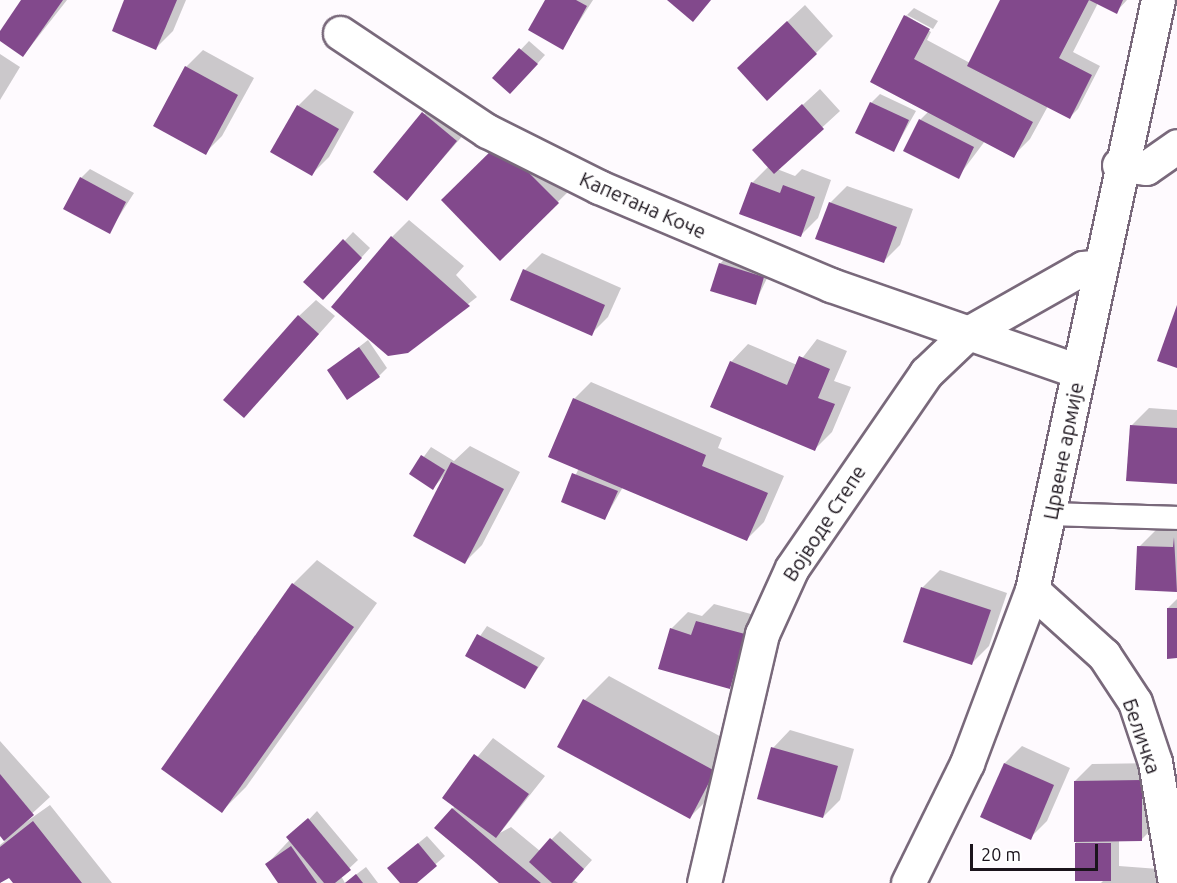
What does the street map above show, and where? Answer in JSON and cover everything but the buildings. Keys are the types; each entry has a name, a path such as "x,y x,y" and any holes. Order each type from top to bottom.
{"street":[{"name":"Црвене армије","path":"908,883 967,763 1032,590 1052,514 1119,165 1158,0"},
{"name":"Капетана Коче","path":"340,33 487,131 599,187 831,285 1078,371"},
{"path":"1119,165 1146,168 1177,146"},
{"path":"968,333 1083,268 1101,266"},
{"name":"Војводе Степе","path":"704,883 762,634 792,568 926,373 968,333"},
{"name":"Беличка","path":"1032,590 1104,655 1135,702 1155,762 1175,883"}],"lane":[{"path":"1052,514 1177,518"}]}
